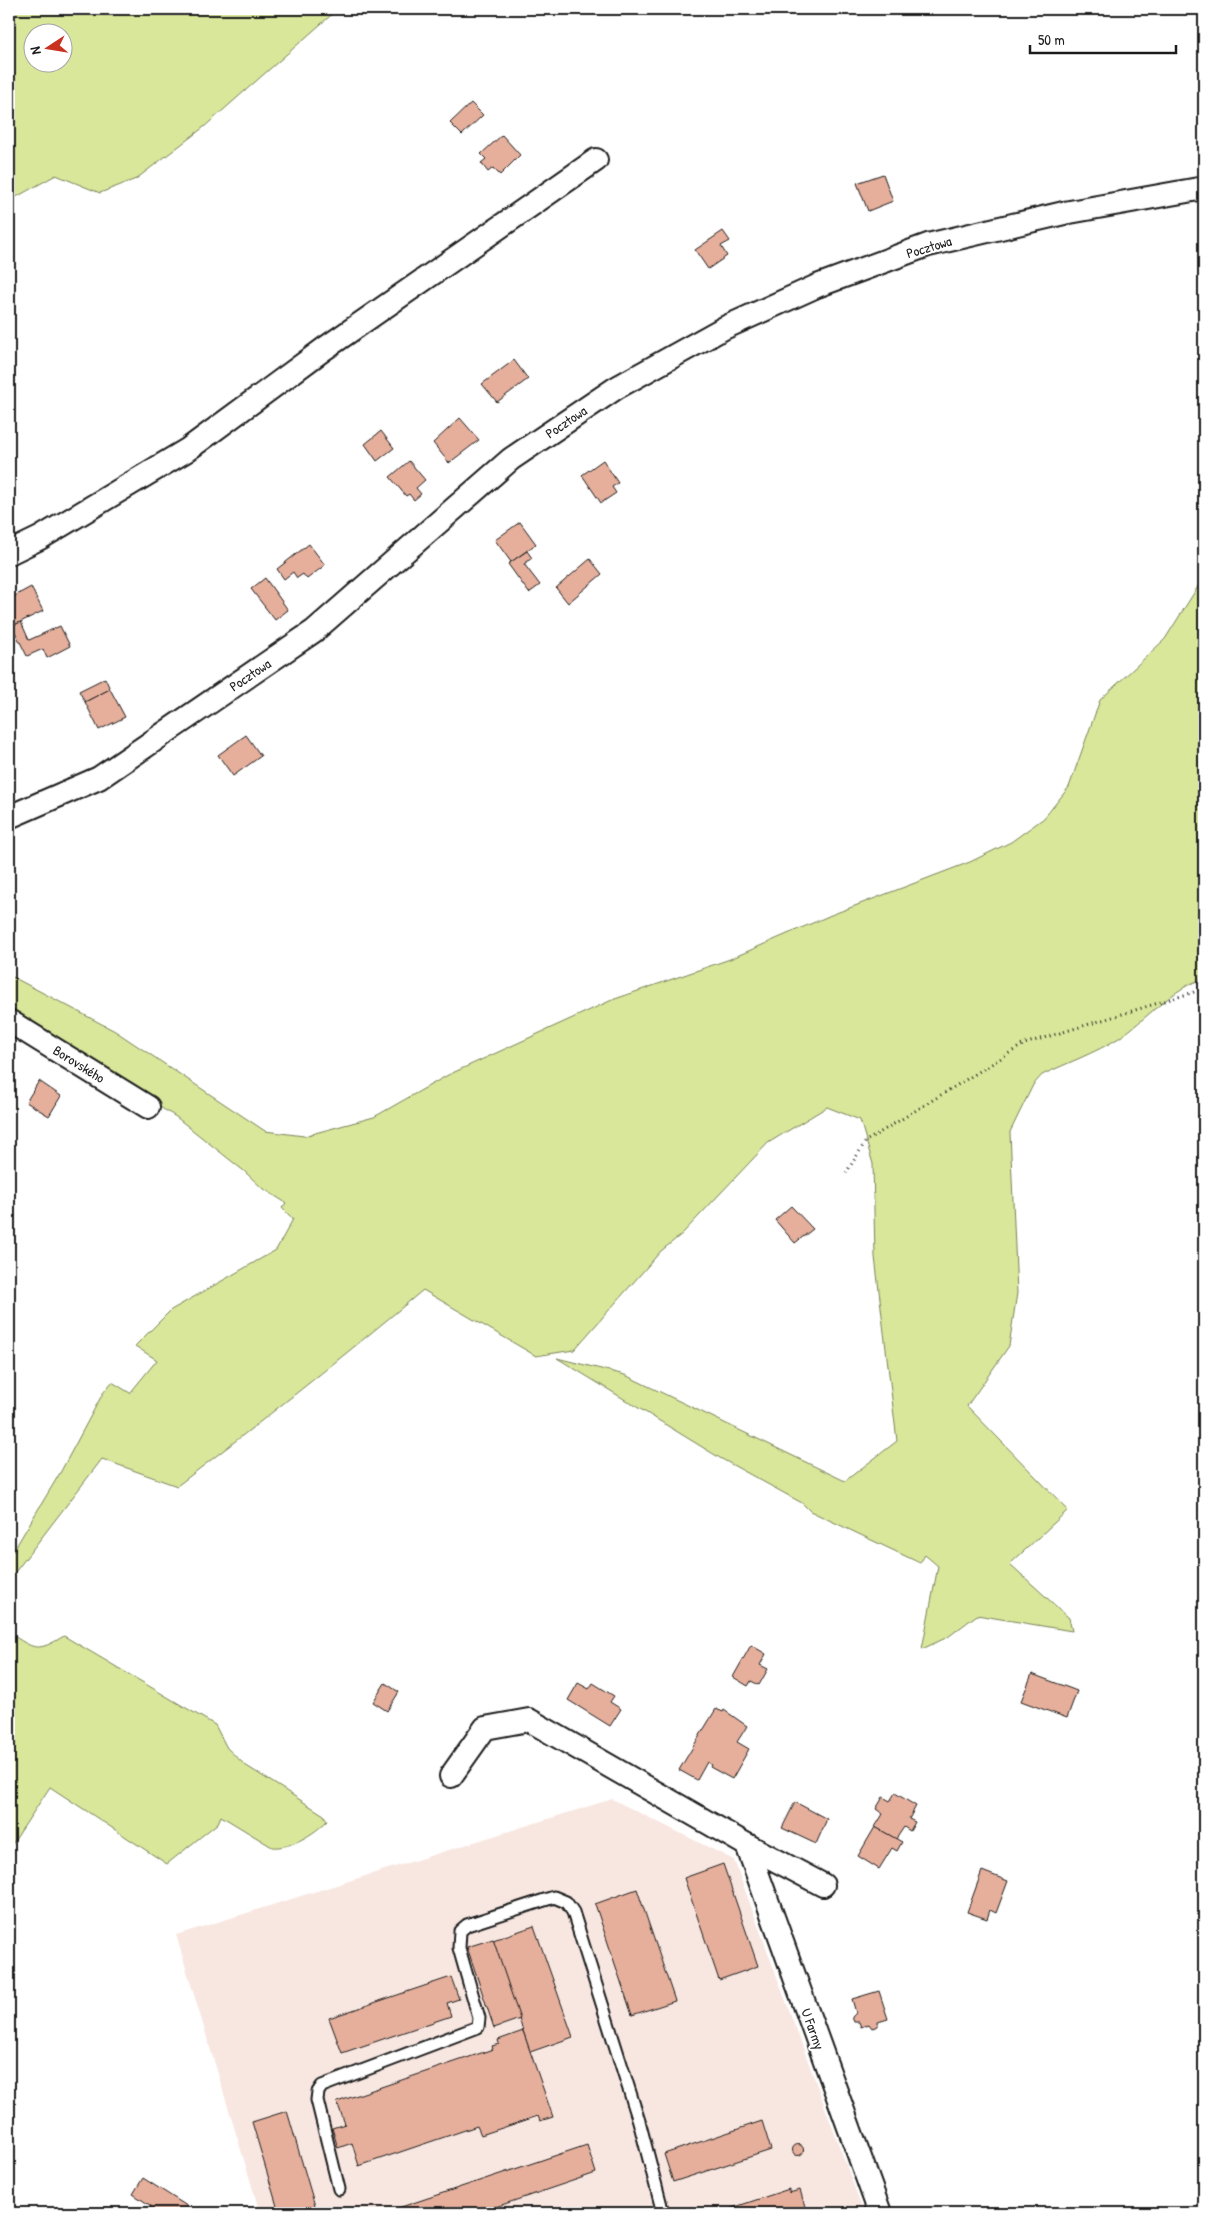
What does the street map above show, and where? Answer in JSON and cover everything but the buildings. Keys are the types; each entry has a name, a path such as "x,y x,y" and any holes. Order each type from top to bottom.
{"street":[{"path":"9,553 40,538 187,450 324,349 596,160"},
{"name":"Pocztowa","path":"9,817 99,778 314,632 511,460 616,388 724,328 817,286 928,246 1064,213 1204,188"},
{"name":"Borovského","path":"9,1021 148,1107"},
{"path":"451,1776 485,1728 529,1720 747,1845 823,1885"},
{"name":"U Farmy","path":"747,1845 880,2213"}],"lane":[{"path":"340,2190 317,2100 318,2092 322,2086 478,2027 479,2018 459,1948 460,1931 473,1923 554,1897 566,1902 573,1912 639,2121 664,2213"}],"path":[{"path":"846,1173 866,1141 1024,1044 1204,989"}],"shaded area":[{"path":"612,1799 734,1860 864,2213 260,2213 176,1935"}],"green space":[{"path":"9,9 338,9 204,127 136,179 100,193 56,175 9,201"},
{"path":"1204,577 1204,866 1199,870 1204,875 1204,979 1171,996 1119,1038 1042,1075 1033,1085 1010,1132 1017,1293 1009,1346 967,1406 1068,1510 1010,1564 1069,1618 1072,1631 977,1615 948,1637 922,1649 938,1566 925,1555 920,1563 810,1511 802,1503 720,1458 557,1358 625,1375 845,1481 897,1441 875,1257 873,1164 860,1120 827,1107 768,1143 682,1234 661,1251 574,1350 536,1356 423,1290 302,1389 177,1486 102,1459 9,1580 9,1558 60,1473 103,1393 112,1382 130,1393 157,1360 135,1346 171,1310 276,1250 293,1219 282,1208 286,1203 261,1187 244,1171 176,1117 9,1013 9,975 115,1031 265,1131 304,1136 374,1117 448,1075 612,1000 730,959 831,915 970,862 1011,842 1044,818 1069,787 1100,700 1165,639"},
{"path":"9,1633 25,1643 36,1647 47,1645 64,1636 215,1725 227,1748 245,1765 324,1815 327,1821 301,1840 286,1846 272,1847 221,1816 218,1823 167,1864 50,1787 9,1849"}]}
